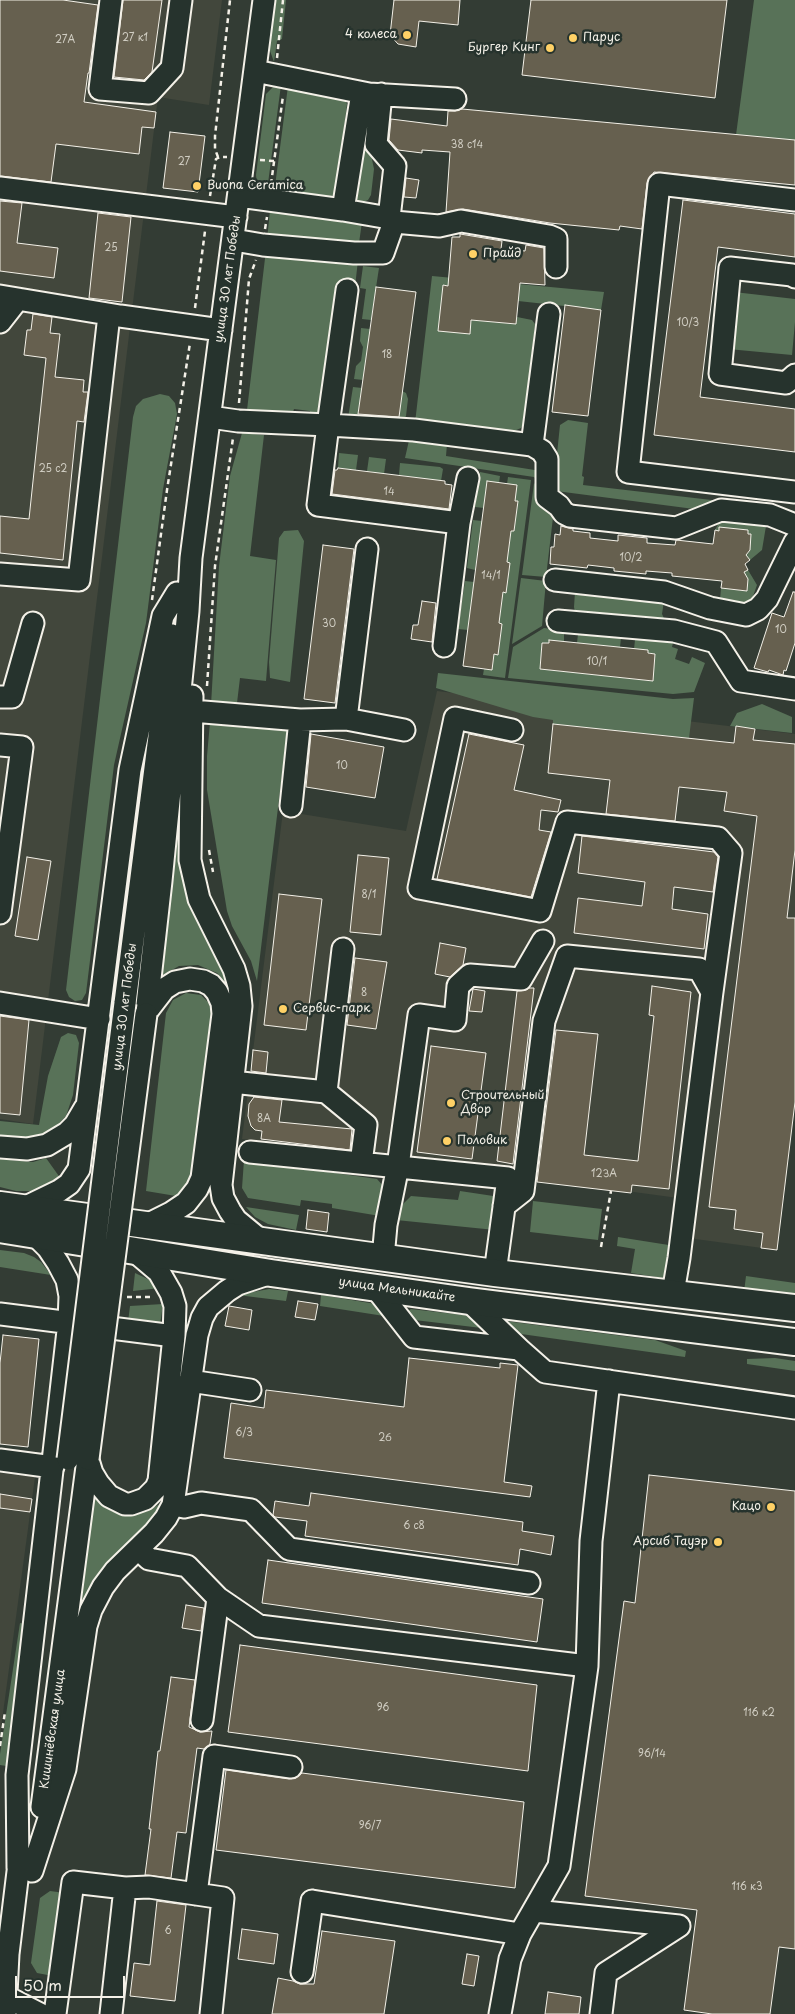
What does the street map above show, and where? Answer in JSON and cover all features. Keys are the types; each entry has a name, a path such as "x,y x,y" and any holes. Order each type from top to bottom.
{"main road":[{"path":"11,1218 147,1225 495,1273 795,1308"},
{"name":"улица Мельникайте","path":"11,1218 133,1250 271,1273 469,1301 795,1342"}],"street":[{"path":"112,0 100,89 149,93 172,68 181,0"},
{"name":"улица 30 лет Победы","path":"70,1461 146,1014 188,611 190,558 234,240 264,0"},
{"path":"255,72 371,93 455,99"},
{"path":"343,210 371,93"},
{"path":"234,240 354,253 383,253 391,220 395,166 376,144 371,93"},
{"path":"795,200 659,184 628,472 795,492"},
{"path":"0,188 236,217"},
{"path":"239,196 343,210 391,220 439,226 461,221 549,236 556,239 556,267"},
{"path":"795,277 792,275 730,268 720,374 786,384 795,375"},
{"path":"347,290 318,505 459,523"},
{"path":"0,322 9,297 109,315 221,330"},
{"path":"532,445 549,314"},
{"path":"0,574 78,580 109,315"},
{"path":"210,417 238,421 414,430 532,445 542,451 547,459 548,497 564,513 570,516 676,528 721,510 770,515 795,525"},
{"path":"444,646 459,523 468,478"},
{"path":"555,580 664,592 710,608 746,615 758,609 767,598 795,542"},
{"path":"346,719 367,549"},
{"name":"улица 30 лет Победы","path":"70,1461 177,593 190,558"},
{"path":"70,1461 70,1296 67,1280 48,1248 11,1218 49,1197 74,1178 79,1169 130,770 163,616 177,593"},
{"path":"188,611 192,711 189,820 190,860 199,899 234,969 239,986 241,1006 221,1185 223,1198 236,1220 259,1239"},
{"path":"558,621 674,631 716,642 740,681 795,689"},
{"path":"0,697 12,697 33,623"},
{"path":"192,711 300,720 346,719 404,730"},
{"path":"512,730 455,718 419,888 540,912 567,822 718,838 731,853 673,1293"},
{"path":"291,806 300,720"},
{"path":"0,745 22,747 7,806 0,913"},
{"path":"383,1258 386,1225 398,1166 419,1015 454,1020 458,986 470,975 521,979 543,941"},
{"path":"326,1092 343,949"},
{"path":"504,1206 523,1191 544,1021 567,956 699,969 712,992"},
{"path":"146,1014 164,989 175,982 190,979 203,981 211,985 222,1003 223,1014 202,1178 197,1189 186,1203 147,1225"},
{"path":"0,1003 99,1019"},
{"path":"232,1082 326,1092 366,1125 361,1162"},
{"path":"0,1147 16,1149 38,1148 58,1140 75,1125 84,1111 89,1096"},
{"path":"250,1152 508,1178 495,1273"},
{"path":"0,1460 70,1461 92,1473 109,1496 117,1501 131,1504 145,1499 156,1488 159,1481 174,1336 175,1306 168,1287 159,1272 133,1250"},
{"path":"25,1870 65,1769 86,1626 103,1587 115,1571 166,1518 173,1505 197,1335 208,1307 218,1297 238,1284 271,1273"},
{"path":"375,1287 414,1336 519,1349"},
{"path":"469,1301 545,1372 795,1408"},
{"path":"0,1314 174,1336"},
{"path":"190,1381 250,1390"},
{"path":"500,2014 510,1959 520,1934 535,1911 559,1866 587,1666 592,1541 609,1381"},
{"name":"Кишинёвская улица","path":"4,2002 18,1955 25,1870 70,1461"},
{"path":"173,1505 184,1507 200,1503 251,1510 289,1549 529,1583"},
{"path":"138,1549 149,1559 187,1566 218,1598 260,1626 587,1666"},
{"path":"202,1720 218,1598"},
{"path":"196,1894 214,1756 291,1767"},
{"path":"55,2014 73,1882 125,1888 149,1887 223,1898 211,2014"},
{"path":"111,2014 125,1888"},
{"path":"302,1972 312,1902 520,1934"},
{"path":"535,1911 679,1926 606,1973 601,2014"},
{"path":"4,2002 40,2014"}],"path":[{"path":"218,157 215,149 215,136 230,0"},
{"path":"269,200 286,78 277,64 283,0"},
{"path":"601,1247 612,1191"}],"shaded area":[{"path":"0,0 222,0 209,105 158,97 33,1124 0,1119"},
{"path":"437,691 795,734 795,1102 777,1250 688,1238 693,1200 242,1139 283,811 406,831"},
{"path":"0,1473 35,1477 0,1735"}],"green space":[{"path":"276,0 286,0 282,39 277,41 274,62 269,48"},
{"path":"754,0 795,0 795,140 736,135"},
{"path":"276,84 281,85 267,191 257,184 256,175 266,94"},
{"path":"288,86 344,98 347,104 337,189 332,196 325,199 274,194"},
{"path":"366,109 369,145 374,169 371,195 368,200 361,203 355,201"},
{"path":"270,210 362,222 359,243 267,240"},
{"path":"266,250 358,260 355,287 336,285 320,411 316,416 309,417 310,411 294,409 292,415 247,410"},
{"path":"363,266 379,268 371,320 362,319 366,289 360,288"},
{"path":"432,276 604,292 601,310 518,301 519,295 443,285 470,334 471,320 515,324 517,317 532,320 535,324 525,421 521,428 507,434 415,423"},
{"path":"734,292 795,299 792,355 728,349"},
{"path":"361,328 370,329 363,380 354,379 356,366 361,361 363,347 360,341"},
{"path":"353,387 362,388 358,415 395,421 348,418"},
{"path":"402,391 406,393 408,399 406,416 403,421 398,421"},
{"path":"160,394 169,396 175,403 177,414 163,489 146,623 114,765 86,993 82,1000 75,1001 69,997 66,990 133,417 136,406 143,399"},
{"path":"568,420 588,423 582,476 584,477 583,485 720,501 694,509 556,491 555,473 560,425"},
{"path":"242,433 264,435 250,556 276,560 266,681 240,678 237,703 261,706 255,709 211,705 219,566 230,476"},
{"path":"410,436 447,444 446,456 541,471 540,484 534,477 405,458"},
{"path":"339,453 358,455 356,470 338,468"},
{"path":"369,457 386,459 384,474 367,471"},
{"path":"400,463 440,467 443,469 441,481 399,475"},
{"path":"480,472 500,476 499,483 484,508 475,507"},
{"path":"508,477 531,480 505,678 483,675 484,669 492,669 494,654 498,654 502,624 499,623 503,592 506,592 510,563 507,562 511,531 514,531 518,501 515,501 507,484"},
{"path":"534,483 554,509 546,577 522,575"},
{"path":"473,520 482,521 475,570 467,568"},
{"path":"720,521 766,526 762,550 750,560 746,555 750,550 751,534 719,528 719,531 715,530"},
{"path":"298,530 304,541 290,682 270,678 269,662 279,538 284,531"},
{"path":"748,570 757,585 752,599 742,603 720,600 721,588 747,591 748,579 744,572"},
{"path":"521,578 546,581 542,626 512,644"},
{"path":"465,581 474,582 468,630 458,629"},
{"path":"575,592 664,601 662,614 668,627 580,617 575,612 574,607"},
{"path":"544,628 562,630 564,642 542,643 540,669 652,681 655,654 634,649 635,640 639,638 673,643 672,647 678,649 675,659 689,664 692,657 705,663 694,692 673,694 508,678 513,647"},
{"path":"582,632 619,636 621,638 620,647 577,643 578,634"},
{"path":"438,673 673,699 694,698 689,738 553,724 553,720 533,717 436,688"},
{"path":"762,704 792,717 792,733 730,726 737,713"},
{"path":"210,722 288,725 257,981 251,961 232,926 227,911 207,790"},
{"path":"180,820 182,866 231,989 217,973 198,965 179,966 161,976"},
{"path":"186,993 201,995 211,1005 214,1013 193,1178 182,1197 146,1191 166,1013 173,1000"},
{"path":"68,1033 76,1035 79,1043 73,1095 66,1116 53,1130 38,1136 22,1138 0,1135 0,1121 39,1125 48,1076 61,1037"},
{"path":"46,1158 61,1179 43,1189 33,1191 16,1191 0,1187 0,1159 33,1162"},
{"path":"244,1160 377,1179 385,1188 380,1216 332,1208 332,1204 301,1200 300,1206 248,1198 242,1188"},
{"path":"460,1191 500,1197 495,1230 396,1220 401,1206 411,1196 458,1200"},
{"path":"533,1201 602,1209 598,1240 530,1232"},
{"path":"246,1207 299,1215 296,1230 268,1224 255,1217"},
{"path":"618,1237 675,1246 670,1279 631,1273 635,1249 617,1246"},
{"path":"0,1250 24,1253 34,1257 41,1262 51,1275 0,1267"},
{"path":"135,1273 152,1281 160,1288 133,1291"},
{"path":"746,1276 795,1283 795,1299 744,1292"},
{"path":"269,1289 288,1291 286,1301 237,1295"},
{"path":"321,1295 376,1304 384,1316 320,1306"},
{"path":"163,1304 160,1325 128,1322 130,1306"},
{"path":"411,1309 472,1316 490,1329 406,1319 406,1312"},
{"path":"497,1320 655,1340 686,1351 685,1357 514,1333"},
{"path":"775,1358 795,1361 795,1371 747,1364 747,1359"},
{"path":"94,1491 101,1503 111,1511 122,1514 136,1514 148,1511 163,1502 157,1514 134,1539 105,1565 96,1577 79,1620"},
{"path":"20,1623 34,1625 13,1767 0,1765 0,1754"},
{"path":"50,1891 65,1893 53,1976 37,1973 31,1963 40,1898"}],"building":[{"path":"0,0 63,0 98,5 84,102 156,112 154,128 142,127 139,154 56,144 51,182 0,176"},
{"path":"123,0 162,0 152,72 144,80 114,77"},
{"path":"394,0 460,0 458,25 419,21 416,47 398,44 390,35"},
{"path":"531,0 727,0 715,98 522,75"},
{"path":"462,109 795,140 795,185 654,172 647,183 642,229 620,226 619,230 550,223 463,209 446,212 450,152 422,150 422,153 398,150 389,140 391,119 447,126 448,111"},
{"path":"170,132 205,136 198,192 163,188"},
{"path":"406,178 419,180 416,198 404,197"},
{"path":"683,200 795,214 795,257 718,247 700,397 795,409 795,452 654,435"},
{"path":"0,201 22,203 17,243 58,248 54,278 0,271"},
{"path":"98,213 131,217 122,302 89,298"},
{"path":"460,234 502,241 501,249 525,251 526,245 544,248 545,285 520,283 516,324 471,320 470,334 438,331 443,285 448,286 452,237 460,237"},
{"path":"376,287 416,292 399,417 358,414"},
{"path":"565,305 601,310 588,416 552,412"},
{"path":"33,314 52,317 50,333 60,334 55,377 84,380 83,392 88,392 84,422 77,421 63,560 0,553 0,516 29,519 46,358 24,355 27,330 31,330"},
{"path":"338,468 445,481 445,484 452,485 449,509 332,494 335,470"},
{"path":"487,481 517,485 515,501 518,501 514,531 511,531 507,562 510,563 506,593 503,592 499,623 502,624 498,655 494,654 492,670 463,666"},
{"path":"561,526 573,529 573,531 590,533 590,538 618,541 618,535 647,538 647,543 675,545 676,540 713,544 715,530 719,531 719,527 748,530 748,534 751,534 750,550 746,555 750,560 745,564 748,570 744,572 748,579 747,591 721,588 722,581 672,576 672,573 646,571 646,574 614,571 614,568 588,565 587,568 550,564 551,547 554,547 555,534 560,535"},
{"path":"323,545 354,549 335,703 304,699"},
{"path":"793,592 795,592 795,643 786,671 784,670 783,675 769,670 768,672 754,668 772,613 784,617"},
{"path":"422,601 436,603 432,642 411,639 413,625 418,625"},
{"path":"549,640 648,650 648,653 655,654 653,681 540,669 542,643 549,643"},
{"path":"553,724 734,743 736,726 755,729 753,740 795,744 795,850 787,918 795,918 795,1102 777,1250 761,1248 763,1233 734,1229 736,1210 709,1207 757,816 724,811 727,792 679,787 675,821 606,814 610,780 548,773"},
{"path":"311,734 384,747 375,798 306,787"},
{"path":"469,734 524,745 514,790 561,800 558,812 541,810 539,830 551,832 531,897 437,879"},
{"path":"582,836 714,852 718,857 713,892 674,887 672,909 708,914 704,949 574,933 578,898 642,906 645,882 578,873"},
{"path":"358,855 389,858 381,935 350,932"},
{"path":"27,857 51,861 38,940 15,936"},
{"path":"279,894 322,899 306,1030 264,1025"},
{"path":"440,943 466,948 463,965 450,977 435,974"},
{"path":"355,958 387,962 376,1029 347,1025"},
{"path":"652,986 691,992 669,1189 632,1185 631,1193 537,1182 556,1030 598,1034 584,1155 638,1161 654,1016 649,1015"},
{"path":"534,988 513,1164 497,1161 517,991"},
{"path":"473,989 485,991 482,1012 469,1011"},
{"path":"0,1016 29,1020 20,1115 0,1113"},
{"name":"Строительный Двор","path":"431,1046 486,1053 472,1159 417,1152"},
{"path":"253,1050 268,1052 266,1073 251,1071"},
{"path":"254,1097 282,1100 279,1122 352,1129 350,1150 261,1139 262,1131 255,1130 251,1126 248,1116 249,1104"},
{"path":"308,1210 329,1213 327,1232 306,1229"},
{"path":"298,1301 318,1304 315,1320 295,1317"},
{"path":"229,1306 252,1310 249,1330 225,1326"},
{"path":"3,1335 39,1339 28,1447 0,1444 0,1363"},
{"path":"409,1358 500,1368 500,1363 518,1365 504,1482 532,1486 530,1497 224,1458 231,1403 264,1408 266,1390 404,1407"},
{"path":"649,1475 795,1491 795,1949 779,1947 770,2014 712,2014 684,2010 697,1910 585,1896 624,1601 635,1603"},
{"path":"311,1493 523,1522 522,1531 554,1536 551,1555 520,1549 518,1565 305,1536 307,1521 275,1517 273,1515 275,1501 309,1506"},
{"path":"0,1494 32,1499 30,1512 0,1508"},
{"path":"268,1560 543,1599 537,1642 262,1603"},
{"path":"186,1605 204,1608 201,1631 182,1628"},
{"path":"240,1645 537,1685 528,1771 228,1732"},
{"path":"171,1677 195,1680 189,1727 200,1732 212,1731 210,1744 204,1749 197,1748 186,1833 177,1832 171,1878 145,1875 158,1751 160,1751"},
{"path":"226,1770 289,1779 296,1778 302,1773 524,1802 515,1888 216,1850"},
{"path":"157,1901 186,1905 175,2001 130,1996 134,1963 150,1965"},
{"path":"242,1929 278,1934 274,1964 238,1959"},
{"path":"322,1931 395,1941 384,2014 272,2014 278,1978 300,1984 314,1984"},
{"path":"467,1954 479,1956 474,1986 462,1984"},
{"path":"548,1992 581,1997 579,2014 545,2014"}],"place":[{"name":"4 колеса","path":"407,35"},
{"name":"Парус","path":"573,38"},
{"name":"Бургер Кинг","path":"550,48"},
{"name":"Buona Ceramica","path":"197,186"},
{"name":"Прайд","path":"473,254"},
{"name":"Сервис-парк","path":"283,1009"},
{"name":"Строительный Двор","path":"451,1103"},
{"name":"Половик","path":"447,1141"},
{"name":"Кацо","path":"771,1507"},
{"name":"Арсиб Тауэр","path":"718,1542"}]}
